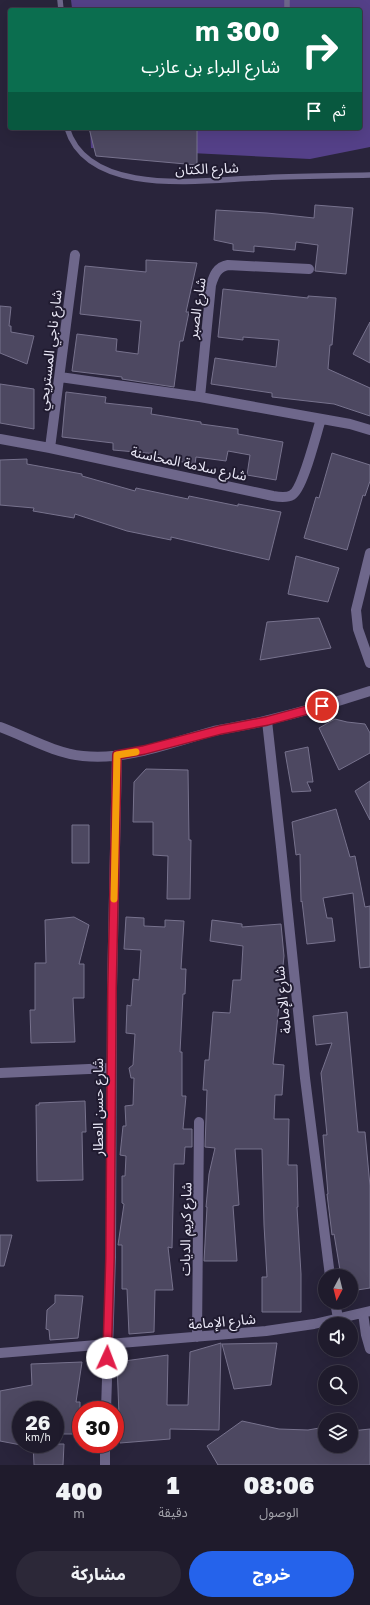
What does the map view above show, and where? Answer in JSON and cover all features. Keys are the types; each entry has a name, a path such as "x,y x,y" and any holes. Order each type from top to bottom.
{"street":[{"name":"شارع ناجي المستريحي","path":"50,448 75,255"},
{"name":"شارع الصبر","path":"200,397 210,292 213,279 219,268 228,265 309,269"},
{"path":"60,377 200,397 321,419 370,430"},
{"name":"شارع سلامة المحاسنة","path":"0,439 50,448 273,496 286,497 294,494 301,483 321,419"},
{"path":"370,553 360,588 356,615 358,629 370,662"},
{"path":"0,727 68,754 99,757 144,750 220,730 267,721 370,690"},
{"name":"شارع الإمامة","path":"267,721 280,832 304,1078 329,1269"},
{"name":"شارع حسن العطار","path":"106,1401 110,1258 111,1068 117,755"},
{"path":"0,1073 111,1068"},
{"name":"شارع كريم الديات","path":"197,1337 199,1122"},
{"path":"367,1312 366,1335 370,1349"},
{"name":"شارع الإمامة","path":"343,1317 367,1312"},
{"name":"شارع الإمامة","path":"0,1353 266,1331 318,1323"},
{"path":"105,1453 105,1465"}],"lane":[{"name":"شارع الكتان","path":"68,130 73,142 84,157 117,174 135,178 174,181 370,175"}],"shaded area":[{"path":"71,0 370,0 370,147 310,159 91,148 90,130 362,130 362,8 72,8"}],"building":[{"path":"90,130 197,130 197,165 96,156"},
{"path":"315,205 353,208 346,274 315,271 318,245 296,242 295,250 254,246 254,252 233,250 233,244 214,240 216,210 314,218"},
{"path":"146,260 197,263 186,312 189,312 183,341 180,341 174,387 122,379 122,377 72,371 77,334 117,339 116,351 138,354 141,321 80,314 85,266 146,272"},
{"path":"223,289 308,298 308,296 336,298 332,345 330,345 328,369 370,388 370,416 334,404 272,397 272,393 211,384 215,358 276,367 279,340 243,337 243,340 218,337"},
{"path":"0,306 11,307 9,326 11,326 11,332 34,336 27,364 0,353"},
{"path":"370,322 370,363 353,354"},
{"path":"0,384 34,389 34,429 0,423"},
{"path":"66,392 106,397 105,403 152,408 151,414 201,422 201,424 238,429 238,434 283,442 276,480 247,475 250,455 228,451 226,461 196,457 195,464 158,458 158,454 113,450 113,443 62,437"},
{"path":"332,453 370,465 370,481 365,496 363,495 347,550 304,538 316,497 319,498"},
{"path":"27,459 27,464 82,474 82,476 135,491 136,488 188,499 189,496 238,506 238,504 281,512 269,560 171,537 171,540 127,531 75,514 74,518 33,511 34,508 0,505 0,460"},
{"path":"296,556 339,568 328,602 288,594"},
{"path":"319,618 331,648 260,660 267,622"},
{"path":"335,719 365,724 370,733 370,753 339,770 319,728"},
{"path":"308,747 313,782 307,782 311,791 292,792 285,752"},
{"path":"146,769 188,770 189,840 191,840 190,899 167,899 168,856 153,855 153,822 133,822 134,782"},
{"path":"370,781 370,820 355,791"},
{"path":"336,809 350,857 355,856 365,907 370,906 370,967 360,968 353,893 323,898 327,918 332,918 335,941 307,944 302,901 301,902 300,854 296,855 292,822"},
{"path":"72,825 89,825 89,863 72,863"},
{"path":"74,917 89,925 79,964 84,964 84,998 73,998 75,1042 31,1043 30,1010 35,1010 35,963 46,963 45,920"},
{"path":"126,917 144,918 144,926 165,927 165,920 184,921 181,969 186,969 180,1052 182,1052 182,1096 186,1096 183,1129 192,1129 192,1147 185,1147 184,1164 174,1164 172,1248 168,1247 173,1290 155,1290 154,1332 129,1334 127,1289 122,1289 122,1245 118,1245 124,1204 122,1203 122,1176 125,1176 126,1156 120,1155 123,1126 126,1126 125,1106 133,1105 134,1078 131,1078 129,1068 133,1065 135,1034 126,1033 127,1005 131,1006 133,979 139,980 141,950 124,949"},
{"path":"212,920 242,924 242,927 281,924 284,956 273,1064 284,1065 282,1095 275,1095 274,1119 289,1119 288,1165 297,1165 301,1312 262,1312 262,1277 267,1277 262,1149 235,1149 239,1205 233,1206 237,1261 204,1261 209,1174 215,1148 205,1147 207,1090 203,1090 205,1060 209,1060 213,1012 230,1013 233,980 241,980 243,946 210,941"},
{"path":"347,1012 358,1132 365,1132 370,1186 370,1288 358,1290 358,1269 340,1269 334,1234 332,1235 327,1194 323,1135 327,1135 321,1073 332,1043 316,1045 313,1016"},
{"path":"85,1101 86,1132 82,1132 83,1180 37,1181 36,1105 39,1105 39,1103"},
{"path":"0,1235 12,1235 4,1266 0,1266"},
{"path":"55,1295 83,1296 78,1338 50,1340 49,1330 46,1329 47,1310 55,1303"},
{"path":"221,1343 219,1430 170,1429 170,1439 124,1443 124,1401 118,1401 117,1362 168,1355 167,1405 188,1405 190,1352"},
{"path":"277,1343 271,1385 234,1389 222,1344"},
{"path":"82,1362 76,1401 72,1401 72,1434 64,1434 64,1401 12,1401 12,1443 0,1441 0,1391 32,1385 31,1364"},
{"path":"242,1421 279,1429 308,1430 318,1428 318,1453 358,1453 358,1430 370,1429 370,1465 218,1465 207,1446"},
{"path":"33,1453 64,1453 63,1465 34,1465"}],"slow traffic":[{"path":"114,899 117,755 136,752"}],"route":[{"path":"107,1358 112,1172 111,1068 117,755 144,750 220,730 267,721 322,706"}]}
